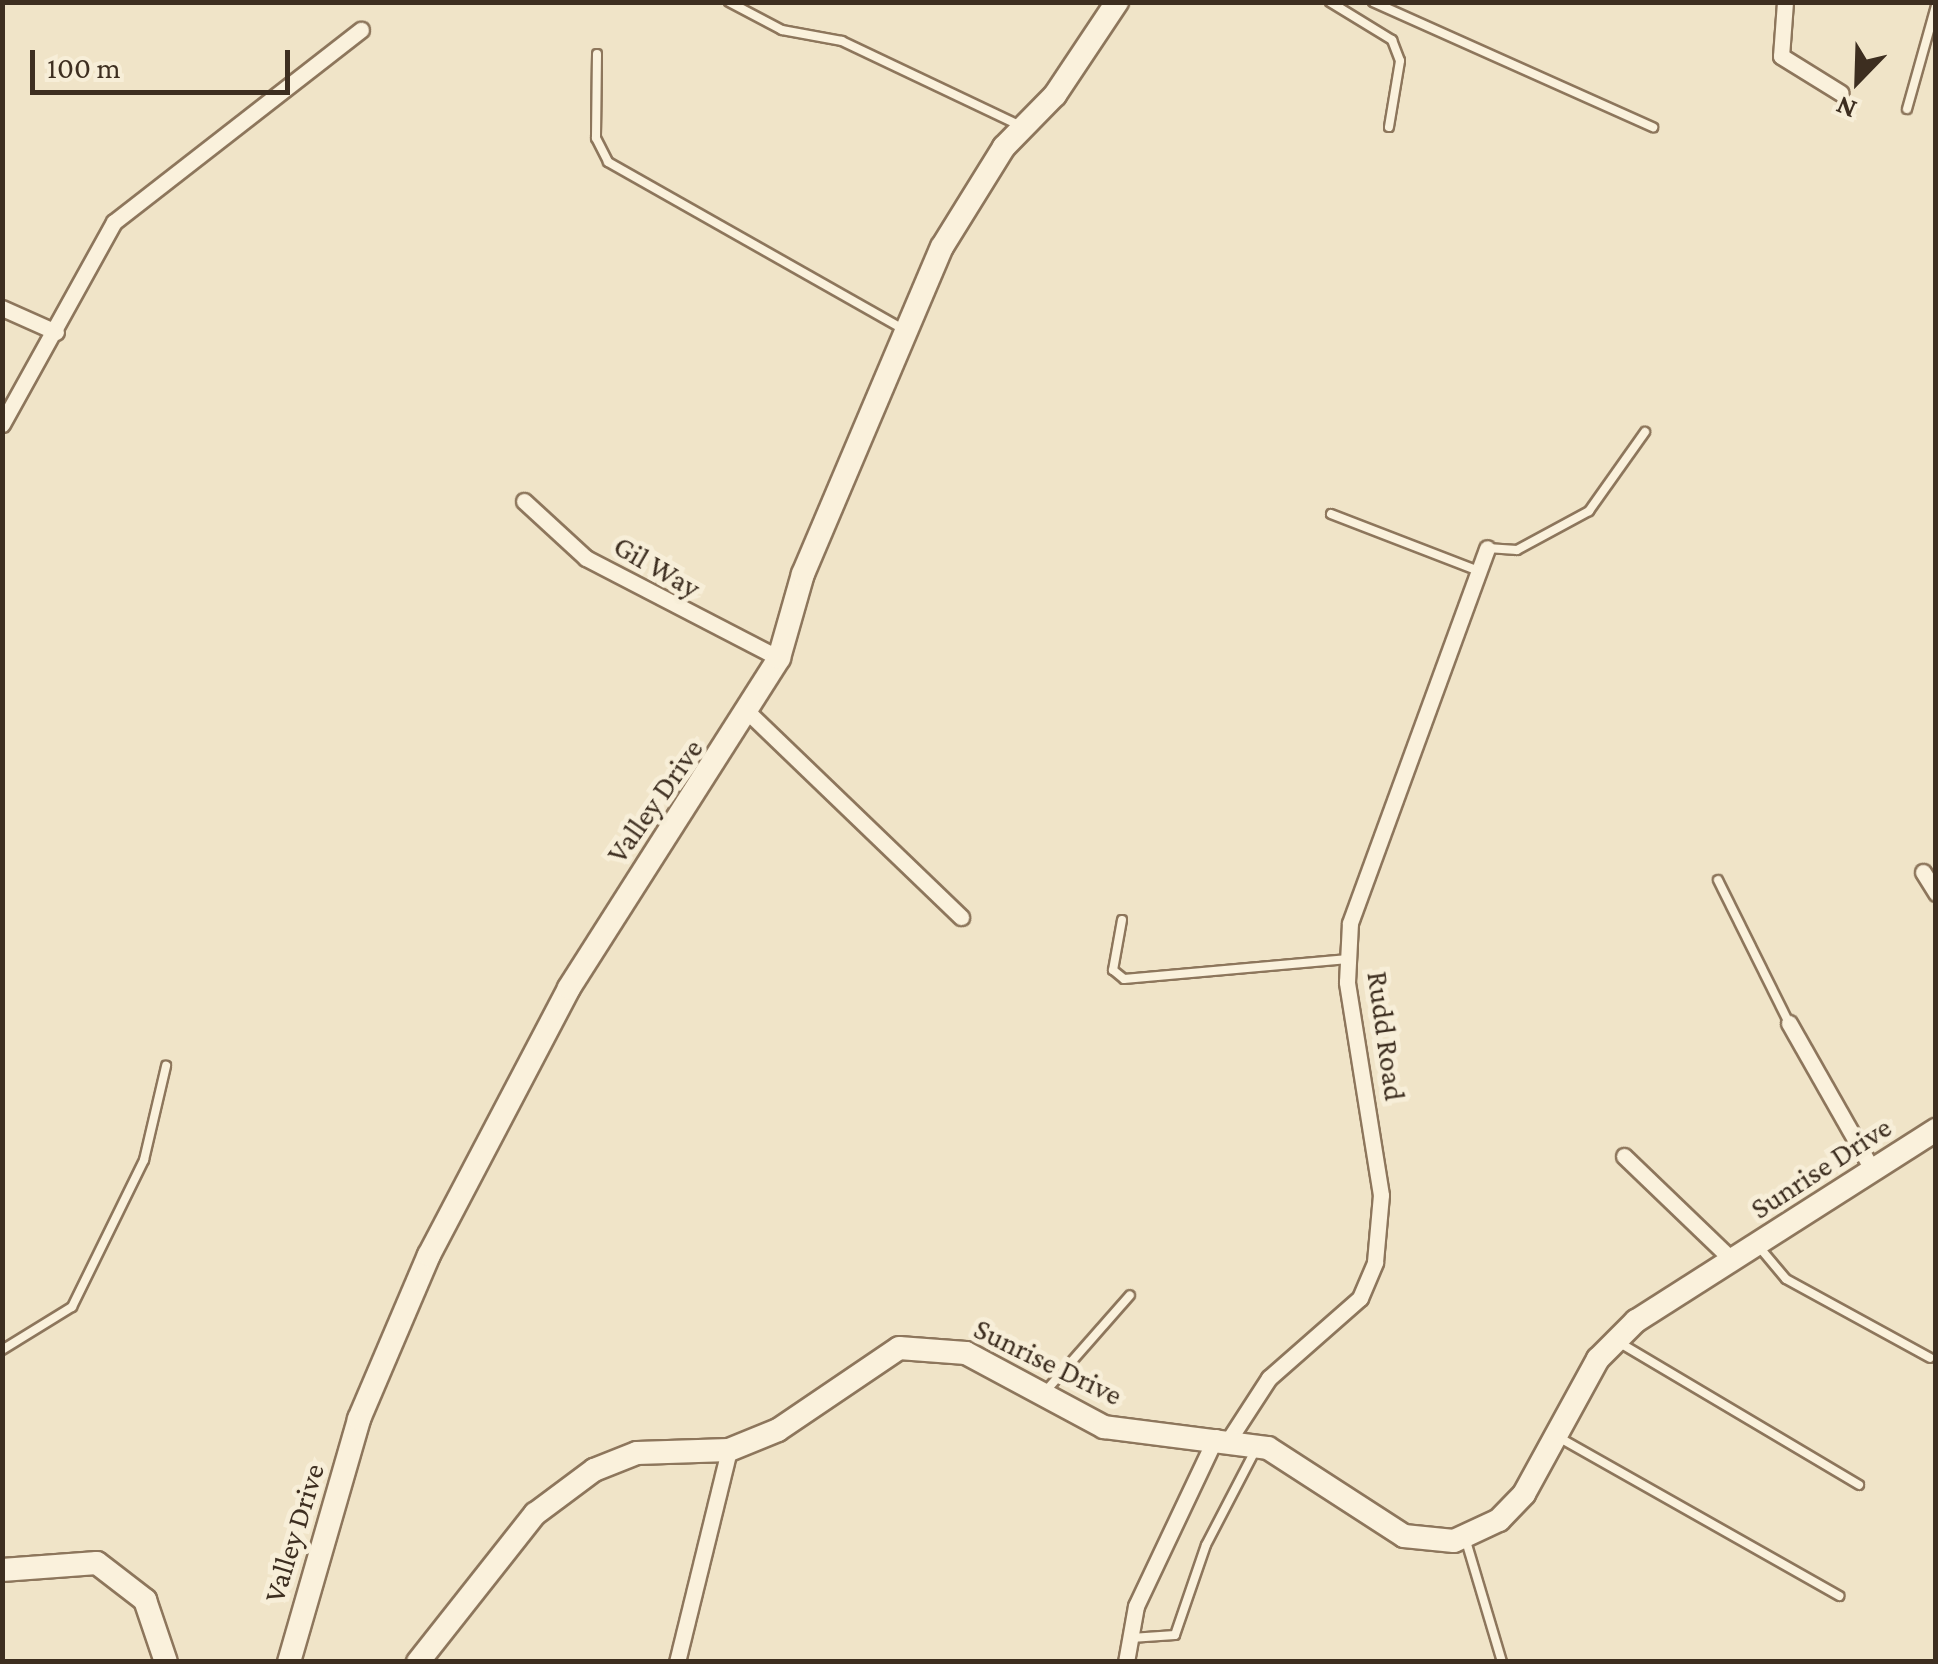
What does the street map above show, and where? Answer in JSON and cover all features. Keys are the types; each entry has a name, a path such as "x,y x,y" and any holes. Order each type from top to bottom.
{"street":[{"name":"Valley Drive","path":"289,1662 359,1419 429,1255 569,988 750,714 779,658 838,486 911,334 942,247 1023,127 1117,2"},
{"path":"1784,2 1781,56 1841,93"},
{"path":"2,424 114,222 361,30"},
{"path":"2,308 56,332"},
{"name":"Gil Way","path":"524,502 586,558 779,658"},
{"name":"Rudd Road","path":"1126,1662 1136,1606 1223,1437 1270,1378 1360,1298 1375,1262 1381,1195 1348,959 1361,876 1420,748 1486,548"},
{"path":"750,714 961,918"},
{"path":"1923,872 1936,893"},
{"path":"1788,1023 1872,1172"},
{"name":"Sunrise Drive","path":"418,1662 535,1514 594,1470 637,1453 729,1450 778,1430 899,1348 966,1353 1042,1396 1120,1431 1223,1437 1259,1446 1404,1536 1465,1537 1524,1494 1617,1340 1732,1260 1936,1130"},
{"path":"1624,1156 1732,1260"},
{"path":"677,1662 729,1450"},
{"path":"2,1570 97,1563 146,1600 166,1662"}],"lane":[{"path":"728,2 782,30 842,40 1023,127"},
{"path":"1330,2 1392,40 1400,62 1388,127"},
{"path":"1372,2 1653,127"},
{"path":"1907,109 1936,6"},
{"path":"597,54 596,138 608,162 911,334"},
{"path":"1486,548 1518,550 1589,511 1644,432"},
{"path":"1332,514 1479,571"},
{"path":"1718,880 1788,1023"},
{"path":"1122,920 1112,970 1124,980 1348,959"},
{"path":"2,1350 72,1307 144,1160 166,1066"},
{"path":"1756,1245 1786,1279 1930,1358"},
{"path":"1042,1396 1130,1295"},
{"path":"1617,1340 1858,1485"},
{"path":"1556,1436 1838,1596"},
{"path":"1131,1638 1175,1635 1206,1545 1259,1446"},
{"path":"1465,1537 1502,1662"}]}
